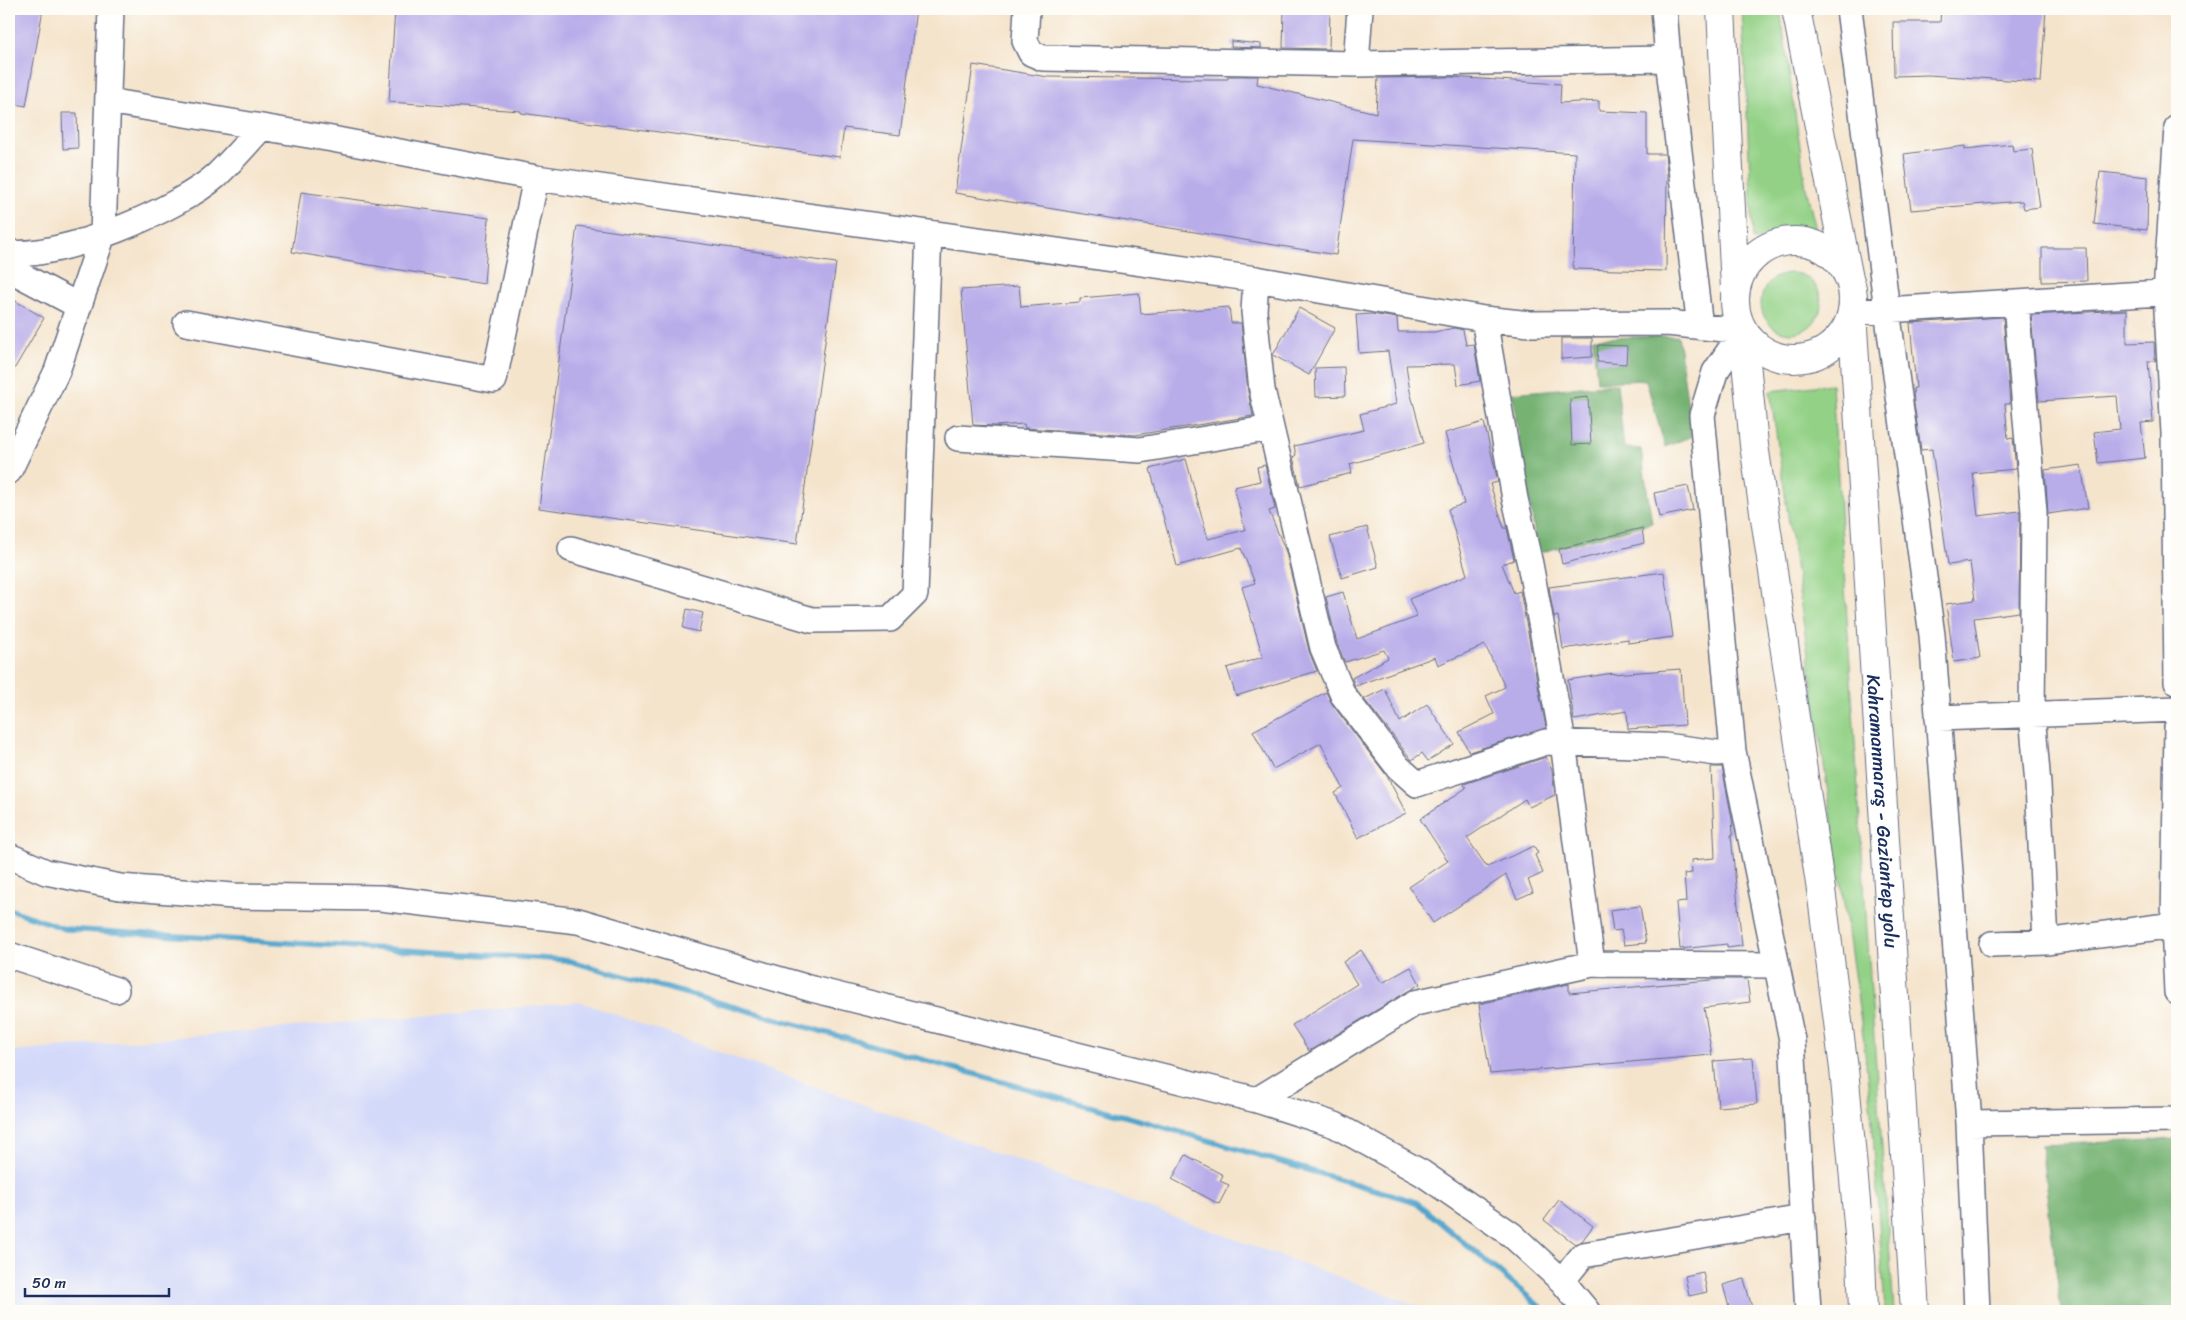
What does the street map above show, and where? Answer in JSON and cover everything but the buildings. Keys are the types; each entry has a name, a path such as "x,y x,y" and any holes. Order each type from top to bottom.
{"highway":[{"path":"1721,9 1736,312 1744,331 1754,343 1766,352 1781,358 1796,359 1812,356 1832,345 1847,326 1852,312 1853,295 1848,278 1796,9"},
{"path":"1735,293 1740,275 1752,259 1767,248 1786,242 1805,242 1824,249 1838,262 1848,278"},
{"name":"Kahramanmaraş - Gaziantep yolu","path":"1852,312 1862,504 1887,855 1915,1311"},
{"path":"1744,331 1754,445 1822,897 1844,1069 1862,1257 1863,1311"}],"street":[{"path":"9,471 57,372 104,234 111,9"},
{"path":"1027,9 1025,41 1031,53 1043,58 1356,64 1668,59"},
{"path":"1356,64 1360,9"},
{"path":"1664,9 1668,59 1700,326"},
{"path":"1849,9 1887,310 1932,635 1969,1122 1977,1311"},
{"path":"108,101 262,127 536,178 1256,279 1484,319 1530,324 1667,323 1744,331 1715,372 1702,415 1733,750 1792,1040 1808,1311"},
{"path":"9,252 22,254 76,245 137,221 197,190 217,175 262,127"},
{"path":"2177,128 2171,292 2177,682"},
{"path":"186,322 494,380 536,178"},
{"path":"571,549 812,620 890,618 915,594 929,233"},
{"path":"9,269 79,306"},
{"path":"1256,279 1254,311 1262,390 1323,648 1343,695 1398,767 1417,784 1546,742 1666,746 1717,753 1733,750"},
{"path":"1852,312 2171,292"},
{"path":"2016,302 2034,512 2032,713 2038,785 2046,942"},
{"path":"1484,319 1515,499 1530,564 1563,742 1592,964"},
{"path":"958,438 1140,450 1271,428"},
{"path":"1938,718 2177,709"},
{"path":"2177,728 2174,925 2177,992"},
{"path":"9,856 46,872 120,887 233,896 380,898 578,921 812,989 1257,1100 1335,1125 1422,1173 1512,1235 1562,1281 1587,1311"},
{"path":"1992,944 2046,942 2174,925"},
{"path":"9,955 116,990"},
{"path":"1257,1100 1415,1003 1592,964 1777,965"},
{"path":"1969,1122 2177,1120"},
{"path":"1562,1281 1583,1255 1802,1218"}],"shaded area":[{"path":"581,1002 1433,1311 9,1311 9,1052"}],"green space":[{"path":"1742,9 1780,9 1806,188 1816,230 1753,240"},
{"path":"1785,273 1797,273 1808,278 1816,286 1821,297 1819,315 1808,328 1797,333 1785,333 1774,328 1766,320 1761,309 1761,297 1766,286 1774,278"},
{"path":"1678,336 1692,436 1665,447 1646,380 1597,382 1593,338"},
{"path":"1617,384 1624,448 1641,449 1652,523 1538,553 1512,393"},
{"path":"1832,384 1874,1038 1894,1311 1885,1311 1873,1134 1864,1043 1770,391"},
{"path":"2177,1139 2177,1311 2061,1311 2041,1145"}],"waterway":[{"path":"9,909 65,929 566,960 1146,1122 1416,1202 1545,1311"}]}
